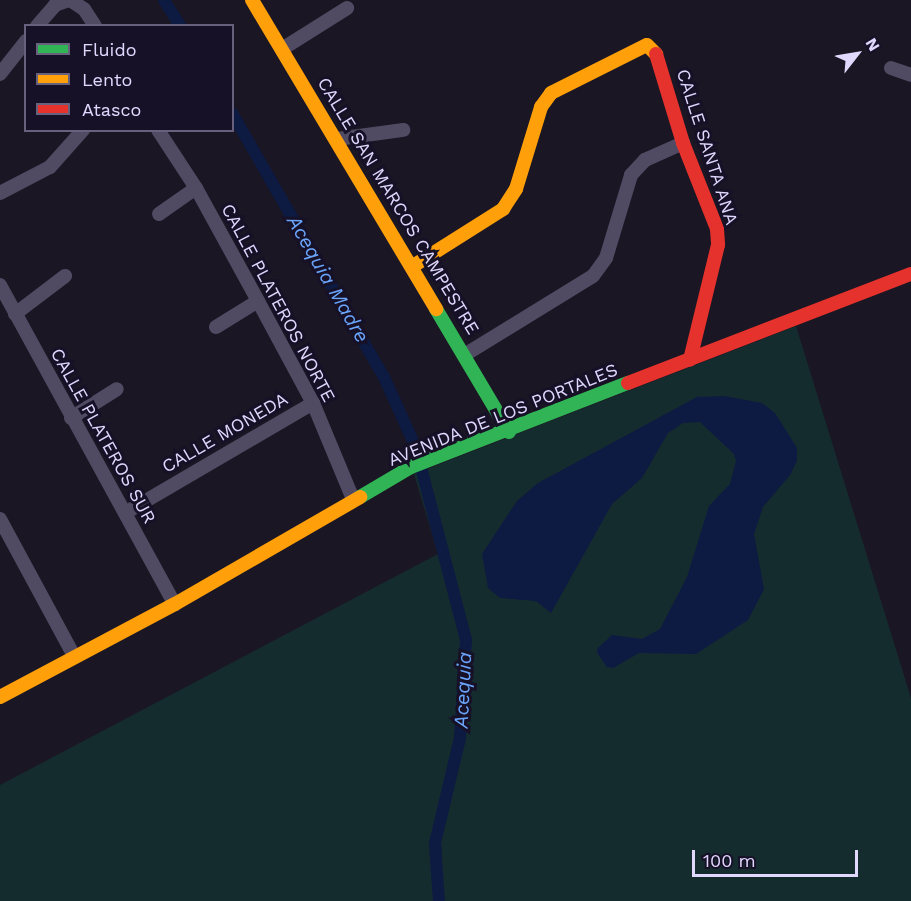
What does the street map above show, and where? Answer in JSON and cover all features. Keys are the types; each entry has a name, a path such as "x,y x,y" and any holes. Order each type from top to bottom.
{"street":[{"path":"39,24 55,5 69,0 84,9 94,24"},
{"name":"CALLE SAN MARCOS CAMPESTRE","path":"252,0 466,354 509,432"},
{"path":"282,49 347,8"},
{"path":"0,74 24,44"},
{"name":"CALLE SANTA ANA","path":"413,266 495,215 510,200 541,107 551,93 642,45 655,50 683,143 717,229 718,244 690,360"},
{"path":"891,68 911,75"},
{"path":"337,139 404,130"},
{"path":"0,193 50,167 81,132"},
{"name":"CALLE PLATEROS NORTE","path":"159,132 196,188 313,403 353,499"},
{"path":"466,354 593,276 606,258 631,175 645,160 683,143"},
{"path":"159,214 196,188"},
{"name":"AVENIDA DE LOS PORTALES","path":"0,697 175,604 411,467 509,432 911,274"},
{"path":"15,314 64,276"},
{"name":"CALLE PLATEROS SUR","path":"0,285 175,604"},
{"path":"216,327 258,300"},
{"path":"71,418 117,389"},
{"name":"CALLE MONEDA","path":"125,513 313,403"},
{"path":"0,519 74,656"}],"green space":[{"path":"796,326 911,698 911,901 0,901 0,785 438,554 414,474"}],"water":[{"path":"724,396 762,403 775,413 797,448 797,461 790,475 763,507 754,534 764,589 748,620 696,654 639,653 613,668 607,667 598,654 597,649 612,635 642,639 660,629 687,577 709,506 730,484 736,461 734,454 700,422 683,423 668,433 642,478 612,504 551,613 536,601 500,598 488,588 482,554 517,501 538,483 697,397"}],"waterway":[{"name":"Acequia Madre","path":"164,0 179,24"},
{"name":"Acequia","path":"234,116 384,377 416,448 466,640 460,738 435,843 439,901"}],"traffic: fast":[{"path":"436,309 509,432"},
{"path":"360,497 411,467 628,383"}],"traffic: slow":[{"path":"252,0 436,309"},
{"path":"413,266 503,209 516,189 541,107 551,93 647,45 656,54"},
{"path":"0,697 175,604 360,497"}],"traffic: jam":[{"path":"656,54 683,143 717,229 718,245 690,360"},
{"path":"628,383 911,274"}]}
